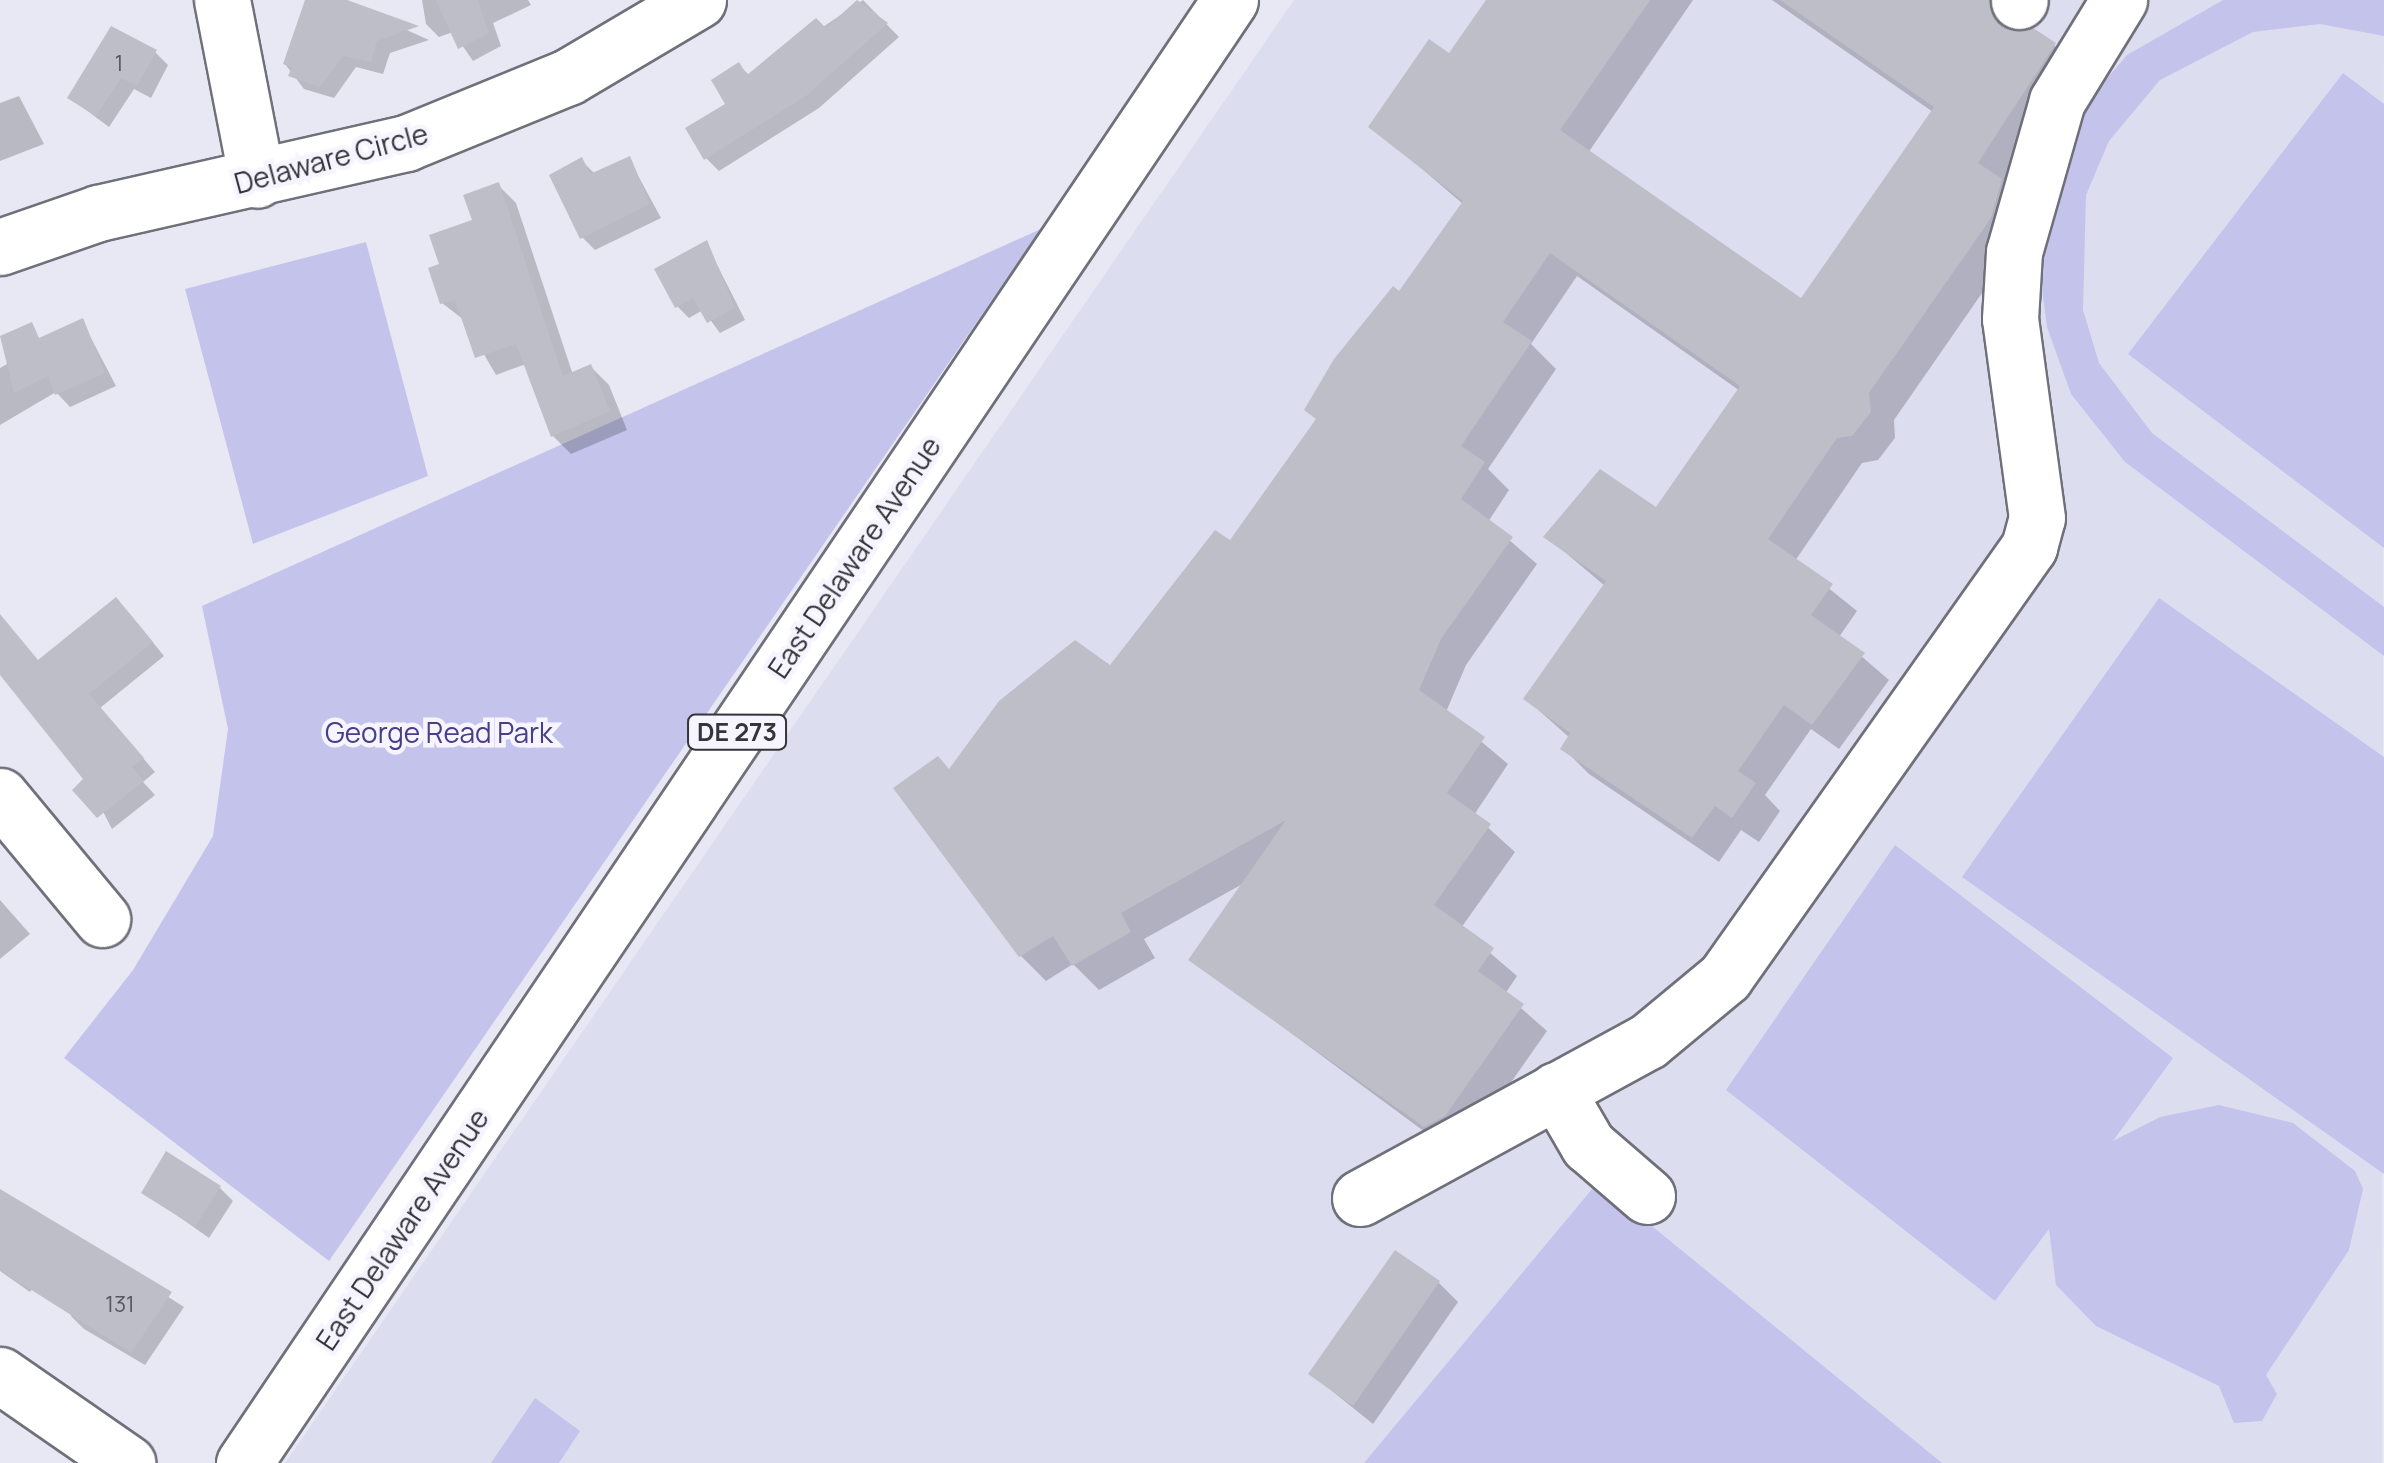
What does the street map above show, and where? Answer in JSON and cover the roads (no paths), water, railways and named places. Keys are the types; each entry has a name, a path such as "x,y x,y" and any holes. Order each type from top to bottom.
{"main road":[{"path":"222,0 257,180"},
{"name":"Delaware Circle","path":"0,247 98,213 257,180 406,143 506,103 698,0"},
{"name":"East Delaware Avenue","path":"244,1463 1230,0"},
{"path":"1360,1198 1648,1041 1725,977 2029,547 2037,518 2010,319 2014,252 2057,100 2119,0"},
{"path":"0,796 102,918"},
{"path":"1556,1090 1588,1145 1647,1196"},
{"path":"0,1375 127,1463"}],"park label":[{"name":"George Read Park","path":"439,732"}]}
